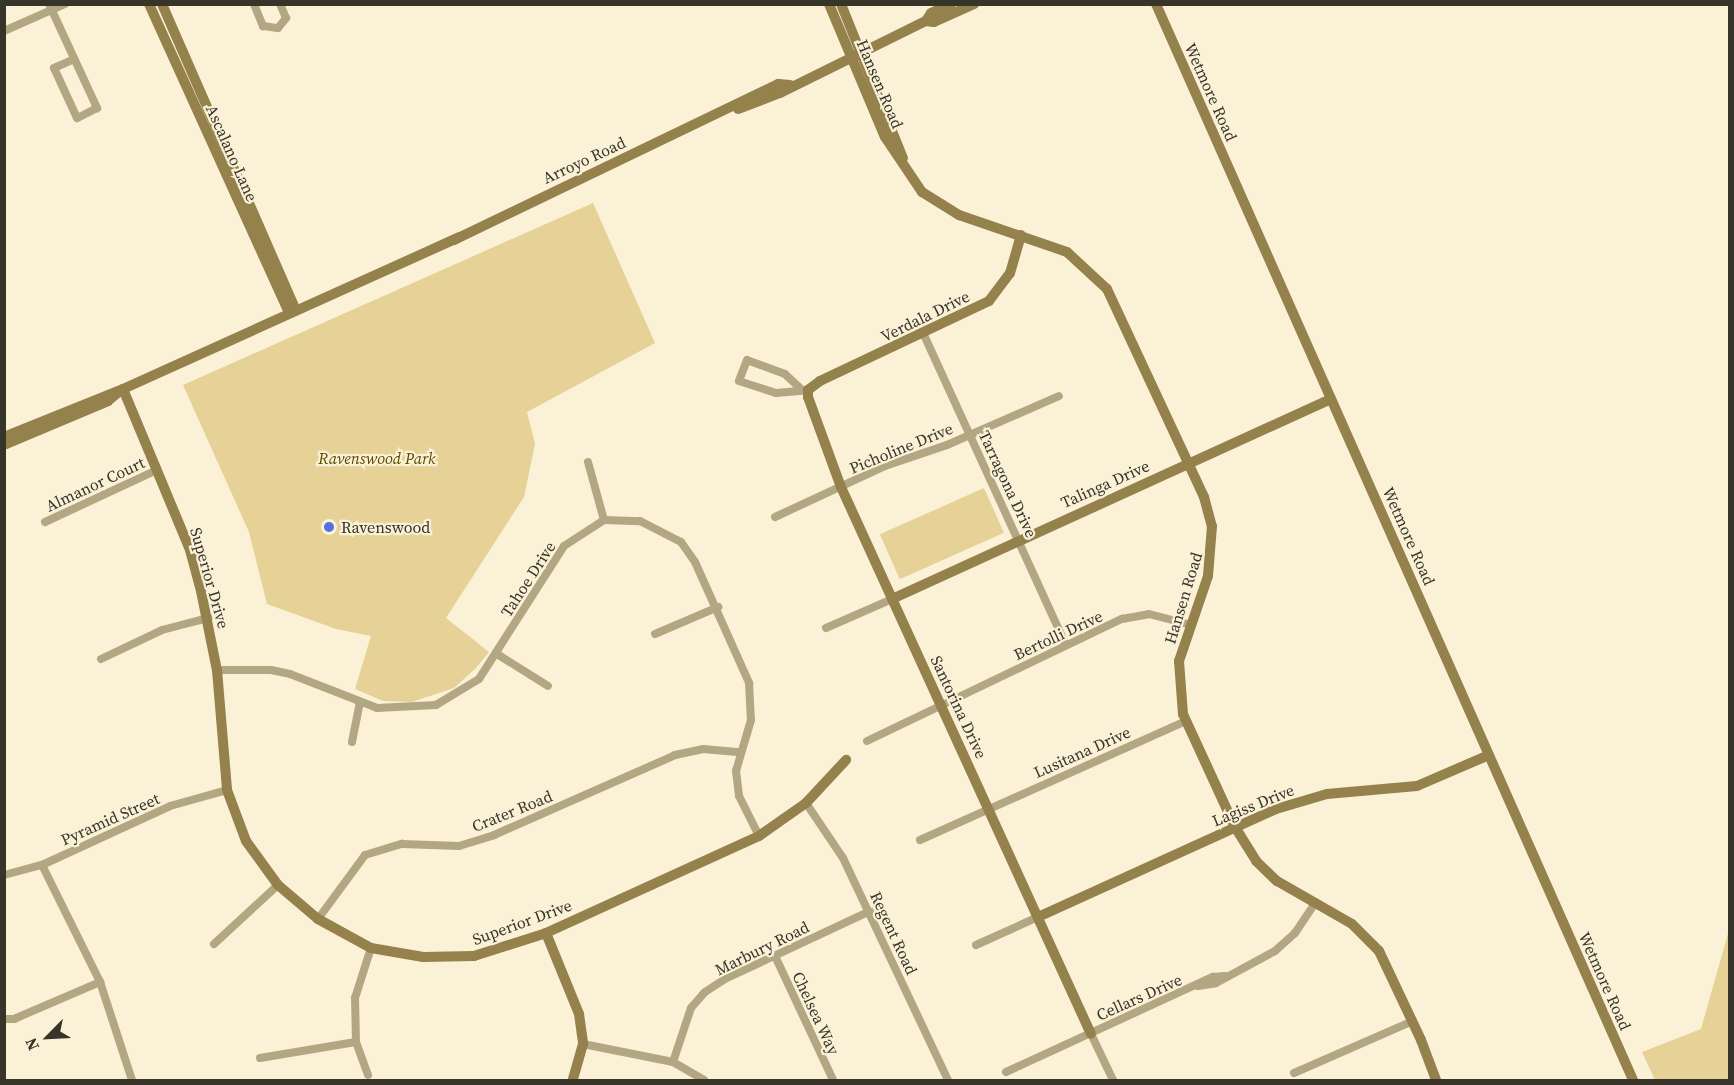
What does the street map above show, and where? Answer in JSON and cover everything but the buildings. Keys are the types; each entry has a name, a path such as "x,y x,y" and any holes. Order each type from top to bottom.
{"street":[{"path":"4,31 50,8 65,4"},
{"name":"Ascalano Lane","path":"148,4 292,312"},
{"name":"Ascalano Lane","path":"162,4 292,312"},
{"path":"254,4 263,26 278,28 286,18 280,4"},
{"name":"Hansen Road","path":"829,4 857,54"},
{"name":"Hansen Road","path":"841,4 885,137 907,173 922,192 949,210 1067,252 1107,289 1207,505 1214,533 1209,576 1191,625 1178,675 1186,721 1235,827 1266,871 1353,924 1371,941 1389,968 1436,1080"},
{"name":"Arroyo Road","path":"4,437 123,389 459,237 723,113 780,93 790,85 926,21 931,13 951,4"},
{"name":"Arroyo Road","path":"926,21 934,22 974,4"},
{"name":"Wetmore Road","path":"1156,4 1633,1080"},
{"path":"50,8 74,59 97,108 77,118 54,68 74,59"},
{"name":"Verdala Drive","path":"804,390 924,335 995,296 1010,273 1021,235"},
{"name":"Tarragona Drive","path":"924,335 1066,645"},
{"path":"747,360 785,374 804,390 776,393 739,381 747,360"},
{"name":"Arroyo Road","path":"4,445 108,401 123,389"},
{"name":"Superior Drive","path":"123,389 190,550 208,618 217,670 227,790 246,842 278,885 318,919 371,948 423,957 474,956 546,933 759,836 806,803 846,760"},
{"name":"Santorina Drive","path":"804,390 841,487 990,808 1091,1034"},
{"name":"Picholine Drive","path":"775,517 885,466 970,434 1059,396"},
{"name":"Talinga Drive","path":"892,599 1331,399"},
{"path":"588,462 604,520 640,520 681,542 718,607 749,683 751,720 736,771 739,796 759,836"},
{"name":"Almanor Court","path":"45,522 157,470"},
{"name":"Tahoe Drive","path":"217,670 271,670 360,702 390,710 436,705 479,679 564,546 604,520"},
{"path":"826,628 892,599"},
{"path":"656,634 718,607"},
{"name":"Bertolli Drive","path":"867,741 1066,645 1140,614 1156,614 1191,625"},
{"path":"101,659 162,630 208,618"},
{"path":"497,654 548,686"},
{"path":"352,742 360,702"},
{"name":"Lusitana Drive","path":"920,840 1186,721"},
{"name":"Crater Road","path":"318,919 365,855 402,844 459,846 494,835 675,755 703,749 740,752"},
{"name":"Lagiss Drive","path":"1038,917 1235,827 1313,797 1417,786 1489,755"},
{"name":"Pyramid Street","path":"4,875 42,865 170,806 227,790"},
{"name":"Regent Road","path":"806,803 843,858 948,1080"},
{"path":"42,865 100,982 132,1080"},
{"path":"214,944 278,885"},
{"name":"Cellars Drive","path":"1006,1072 1198,986 1206,988 1286,943 1316,903"},
{"name":"Marbury Road","path":"673,1062 687,1016 705,992 870,911"},
{"path":"976,945 1038,917"},
{"path":"546,933 579,1014 583,1044 573,1080"},
{"path":"368,1075 356,1042 355,998 371,948"},
{"name":"Chelsea Way","path":"775,956 833,1080"},
{"path":"4,1018 14,1019 100,982"},
{"path":"1293,1073 1413,1022"},
{"path":"1091,1034 1113,1080"},
{"path":"260,1058 356,1042"},
{"path":"583,1044 673,1062 704,1080"}],"green space":[{"name":"Ravenswood Park","path":"593,203 655,343 527,412 535,444 524,497 446,618 489,652 476,668 454,688 412,702 383,701 355,689 371,636 336,629 267,604 249,532 183,385"},
{"path":"984,488 1004,533 900,579 880,534"},
{"path":"1729,930 1729,1080 1655,1080 1642,1052 1701,1029"}],"place":[{"name":"Ravenswood","path":"329,527"}]}
